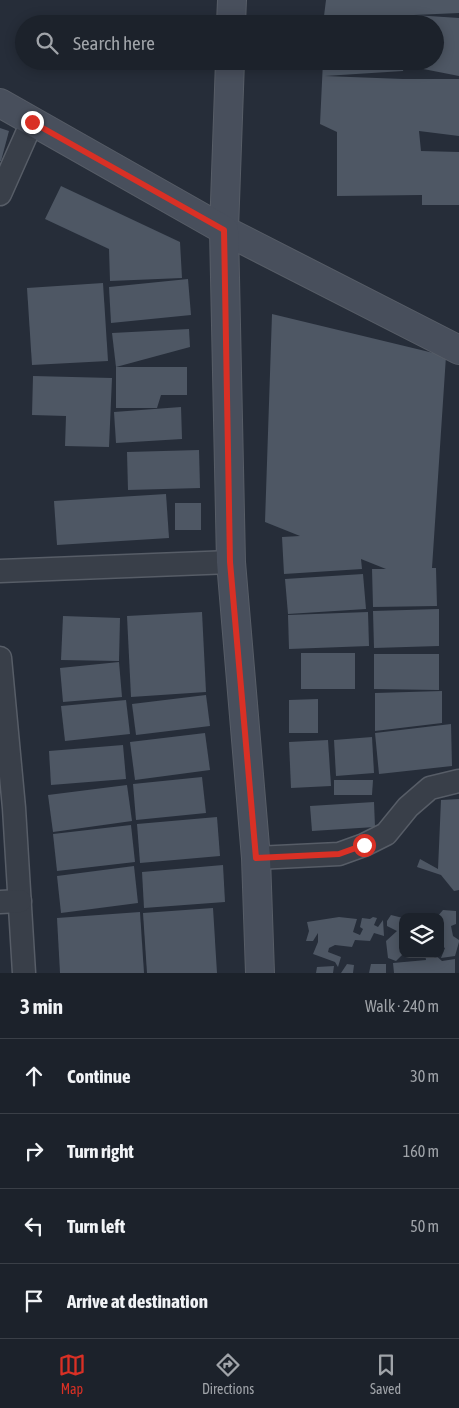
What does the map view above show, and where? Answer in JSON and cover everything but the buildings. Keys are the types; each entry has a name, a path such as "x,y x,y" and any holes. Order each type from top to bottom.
{"street":[{"path":"231,15 232,0"},
{"path":"230,70 224,230 230,562 256,858 260,973"},
{"path":"0,103 224,230 459,350"},
{"path":"0,194 32,122"},
{"path":"0,571 230,562"},
{"path":"0,658 10,902 24,973"},
{"path":"256,858 339,854 364,845 386,834 408,807 430,788 459,780"}],"route":[{"path":"32,122 224,230 230,562 256,858 339,854 364,845"}]}
